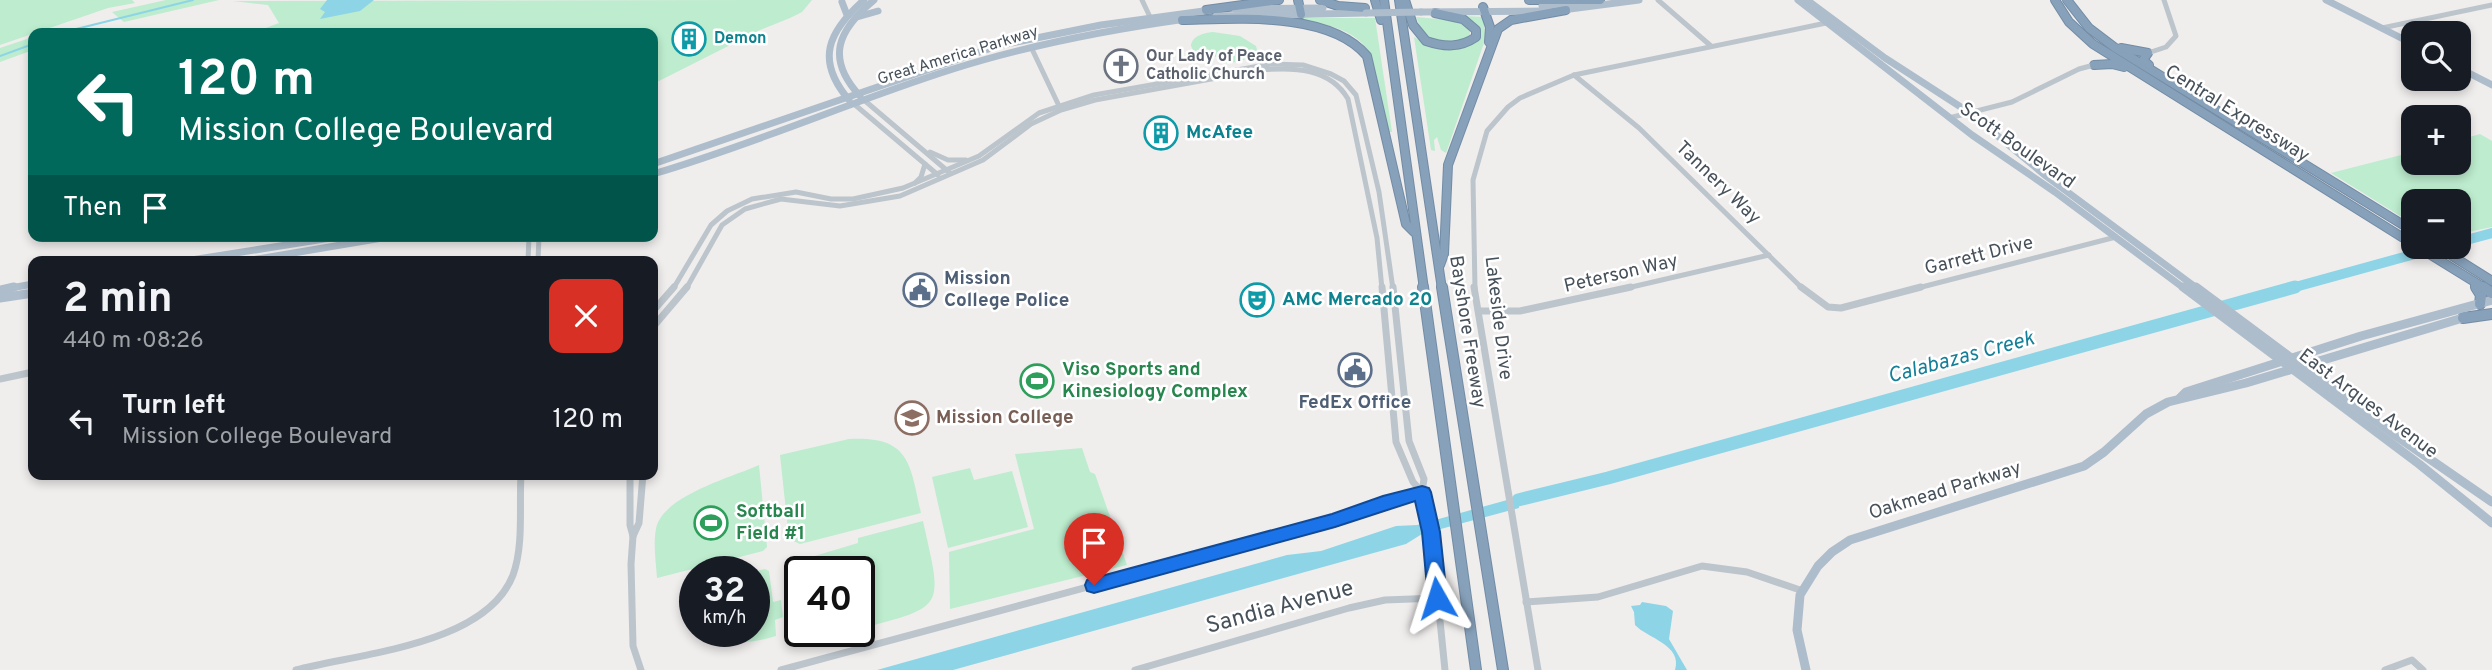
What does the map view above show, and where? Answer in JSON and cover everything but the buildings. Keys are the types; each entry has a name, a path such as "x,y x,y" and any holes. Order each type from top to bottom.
{"highway":[{"path":"1206,10 1279,0"},
{"path":"1320,0 1365,11"},
{"path":"1375,0 1390,50"},
{"name":"Bayshore Freeway","path":"1384,0 1476,670"},
{"name":"Bayshore Freeway","path":"1399,0 1438,269 1503,670"},
{"path":"1405,0 1413,24 1426,41 1453,46 1468,43 1475,37 1476,30 1468,21 1435,13"},
{"path":"1530,0 1601,0"},
{"name":"Central Expressway","path":"2054,0 2069,22 2093,44 2401,236"},
{"name":"Central Expressway","path":"2067,0 2089,28 2114,47 2401,224"},
{"path":"1484,9 1490,27 1489,49"},
{"path":"1438,269 1444,254 1448,165 1489,49 1504,23 1566,10"},
{"path":"2074,11 2114,44 2128,51 2148,53"},
{"path":"1182,20 1248,20 1314,26 1343,33 1357,41 1367,56 1406,224 1414,232"},
{"path":"2093,44 2105,57 2094,65"},
{"path":"2148,53 2143,58 2145,62 2204,103"},
{"path":"2094,65 2112,64 2136,71"},
{"name":"Central Expressway","path":"2437,259 2492,293"},
{"path":"2457,259 2489,279"},
{"path":"2473,282 2482,295 2480,304"},
{"path":"2463,318 2492,312"}],"main road":[{"path":"854,104 835,82 830,71 828,50 834,33 864,0"},
{"path":"851,16 879,10 877,0 851,16 839,47 840,67 846,81 864,100"},
{"path":"1420,10 1435,13 1601,0"},
{"path":"1420,10 1566,10 1639,0"},
{"name":"Scott Boulevard","path":"1798,0 1970,113 2120,236"},
{"name":"Scott Boulevard","path":"1807,0 1949,118 2120,236 2225,314"},
{"path":"2326,0 2401,38"},
{"path":"842,2 851,16"},
{"name":"Great America Parkway","path":"658,172 723,153 954,68 1031,47 1182,20 1300,7"},
{"name":"Great America Parkway","path":"658,162 997,46 1150,17 1206,10 1300,7 1365,11 1420,10"},
{"path":"2471,74 2492,85"},
{"path":"846,81 859,85 883,83"},
{"path":"823,106 834,96 835,82"},
{"path":"216,256 304,242"},
{"path":"276,256 358,242"},
{"path":"0,290 28,285"},
{"path":"0,298 28,294"},
{"name":"Oakmead Parkway","path":"1800,590 1831,552 1850,540 2084,466 2104,452 2146,414 2180,398 2186,392 2286,359 2492,300"},
{"name":"East Arques Avenue","path":"2225,314 2492,502"},
{"name":"Oakmead Parkway","path":"2180,398 2196,397 2463,318"},
{"name":"East Arques Avenue","path":"2286,359 2291,369 2492,523"},
{"path":"1800,590 1796,627 1806,670"}],"street":[{"path":"1142,0 1150,17"},
{"path":"1658,0 1710,46"},
{"path":"2148,53 2166,47 2176,36 2164,0"},
{"path":"2382,28 2492,5"},
{"name":"Lakeside Drive","path":"1538,670 1473,279 1473,180 1486,131 1520,98 1574,75 1831,22"},
{"path":"1031,47 1060,107"},
{"path":"658,321 684,292 722,225 745,209 762,202 791,199 824,205 861,204 900,196 990,149 1023,122 1101,94 1271,64 1316,68 1332,74 1349,86 1357,99 1383,216 1409,440 1424,479 1422,492 1431,532 1445,670"},
{"path":"1949,118 2012,102 2079,69 2094,65"},
{"path":"949,172 983,160 1031,124 1060,107 1275,68 1317,74 1342,88 1351,112 1377,238 1396,442 1413,482 1422,492"},
{"name":"Tannery Way","path":"1574,75 1639,128 1817,301 1828,307 1841,308"},
{"path":"864,100 949,172"},
{"path":"854,104 939,177"},
{"path":"924,150 948,160 971,160"},
{"path":"914,183 921,177 925,163"},
{"path":"658,306 672,291 710,225 743,202 788,192 838,200 853,199 939,177"},
{"name":"Garrett Drive","path":"1841,308 2120,236"},
{"name":"Peterson Way","path":"1479,311 1520,311 1551,306 1769,255"},
{"path":"0,379 28,373"},
{"path":"296,670 434,638 463,626 486,611 507,589 514,573 520,480"},
{"path":"629,480 630,525 633,536 632,646 641,670"},
{"path":"633,536 639,523 643,480"},
{"path":"781,670 1335,520 1383,502 1422,492"},
{"path":"1526,602 1572,601 1598,597 1702,566 1747,572 1800,590"},
{"name":"Sandia Avenue","path":"1135,670 1349,608 1385,600 1437,598"},
{"path":"2385,670 2412,660 2423,670"}],"green space":[{"path":"0,0 132,0 135,3 108,8 50,28 28,28 28,35 0,45"},
{"path":"166,0 219,0 124,22 112,12"},
{"path":"812,0 802,12 658,81 658,28 266,28 279,23 268,5 233,1"},
{"path":"1465,16 1484,17 1485,40 1446,153 1441,150 1437,137 1434,140 1435,151 1431,150 1414,37 1430,46 1476,41 1481,33"},
{"path":"1416,17 1459,21 1470,27 1470,35 1453,42 1424,36"},
{"path":"1267,18 1375,18 1392,132 1389,132 1370,54 1362,43 1351,35 1324,25"},
{"path":"1213,32 1240,36 1256,46 1258,54 1238,62 1227,63 1212,55 1194,52 1191,46 1193,40 1202,34"},
{"path":"28,39 28,52 0,62 0,48"},
{"path":"2480,134 2492,141 2492,227 2471,231 2471,189 2401,189 2401,217 2331,173 2401,155 2401,175 2471,175 2471,137"},
{"path":"849,439 884,442 903,456 914,480 921,513 800,544 789,539 780,455"},
{"path":"1082,448 1090,472 1095,474 1127,565 950,609 949,552 1034,529 1015,454"},
{"name":"Softball Field #1","path":"759,465 767,547 763,551 743,556 679,556 679,572 657,578 655,541 661,517 671,507 699,490"},
{"path":"970,468 974,480 1012,471 1028,527 948,548 932,477"},
{"path":"923,521 934,571 935,587 932,599 923,608 909,615 875,625 875,556 815,556 858,543 858,538"},
{"path":"770,579 773,602 781,600 783,617 775,620 776,636 770,638"}],"water":[{"path":"327,0 374,0 360,11 320,19 325,12 320,9"},
{"path":"1518,497 1519,508 1422,534 1406,544 953,670 877,670 1287,555 1321,551 1396,526 1417,525"},
{"path":"1642,602 1666,606 1673,611 1669,639 1687,670 1675,670 1676,661 1669,648 1635,625 1631,606 1640,605"}],"waterway":[{"path":"80,28 193,0"},
{"path":"0,56 28,46"},
{"name":"Calabazas Creek","path":"2471,239 2492,233"},
{"name":"Calabazas Creek","path":"2288,289 2401,258"},
{"name":"Calabazas Creek","path":"1518,500 1608,478 2295,287"}],"place":[{"name":"Demon","path":"689,39"},
{"name":"Our Lady of Peace Catholic Church","path":"1121,66"},
{"name":"McAfee","path":"1161,133"},
{"name":"Mission College Police","path":"920,290"},
{"name":"AMC Mercado 20","path":"1257,300"},
{"name":"FedEx Office","path":"1355,370"},
{"name":"Viso Sports and Kinesiology Complex","path":"1037,381"},
{"name":"Mission College","path":"912,418"},
{"name":"Softball Field #1","path":"711,523"}],"route":[{"path":"1094,585 1335,520 1383,502 1422,492 1431,532 1437,598"}]}
